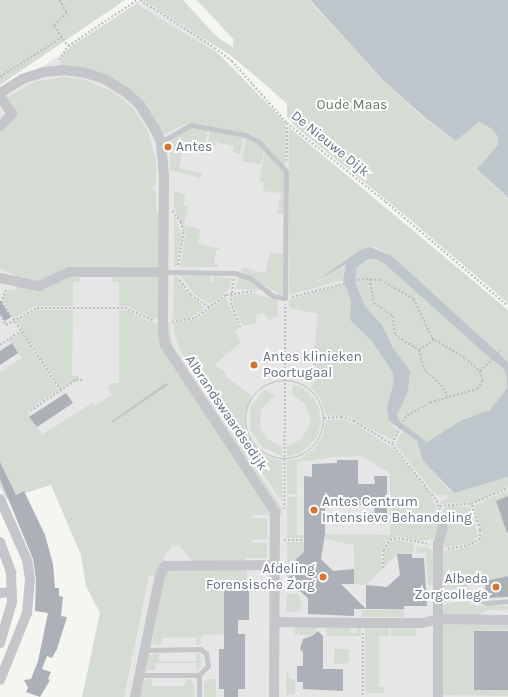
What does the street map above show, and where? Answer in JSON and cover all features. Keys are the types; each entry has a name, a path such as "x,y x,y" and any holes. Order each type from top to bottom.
{"street":[{"name":"Albrandswaardsedijk","path":"0,126 12,114 0,94 31,75 56,70 86,73 121,88 140,105 161,142 168,209 163,272 169,323 164,340 172,358 273,508 275,565 274,697"},
{"path":"4,279 39,286 69,272 163,272"},
{"path":"0,499 27,560 30,579 27,613 0,680"},
{"path":"438,697 438,546 443,528"},
{"path":"0,542 11,573 12,597 0,643"},
{"path":"135,697 160,574 166,566 275,565"},
{"path":"0,593 12,597"},
{"path":"0,619 12,597"},
{"path":"275,622 363,624 422,623 439,619 508,620"}],"lane":[{"path":"161,142 191,125 246,134 258,141 286,171 285,298 276,297 250,278 235,273 163,272"},
{"path":"438,598 482,593"},
{"path":"466,595 487,602 508,601"},
{"path":"145,650 204,650 208,657 208,666 199,675 199,697"},
{"path":"140,675 199,675"}],"path":[{"path":"60,0 67,12 54,26 68,46"},
{"path":"56,70 59,61 68,46 137,0"},
{"name":"De Nieuwe Dijk","path":"140,0 215,48 232,61 287,123 386,202 508,306"},
{"path":"0,77 62,37"},
{"path":"286,171 287,123"},
{"path":"168,209 172,218"},
{"path":"168,209 181,222 184,236 178,273 191,295 209,307"},
{"path":"235,273 231,303 242,329"},
{"path":"370,278 374,302 393,316 395,335 419,350 424,369 441,385 449,397"},
{"path":"284,512 285,298 336,284 362,279 370,278 391,284 414,299 428,332 435,340 465,358 480,371 481,387 423,406 406,417 392,444"},
{"path":"4,279 2,300 61,390"},
{"path":"0,315 6,325 37,308 125,308 149,320 169,323 194,318 232,293 266,290"},
{"path":"169,323 172,315"},
{"path":"0,345 21,331"},
{"path":"419,350 435,340"},
{"path":"480,371 501,350"},
{"path":"30,411 76,380 83,380"},
{"path":"285,381 299,384 311,392 320,405 324,418 322,432 312,447 302,454 285,459 264,452 251,438 246,417 253,398 268,385 285,381"},
{"path":"324,418 350,420 372,430 392,444 440,506 443,528"},
{"path":"237,439 242,445 251,438"},
{"path":"440,506 471,504 508,488"},
{"path":"280,502 284,508"},
{"path":"383,568 383,550 393,539 453,548 479,540 480,530 471,504"},
{"path":"284,532 284,547"},
{"path":"284,540 303,540"},
{"path":"363,624 363,697"}],"shaded area":[{"name":"Antes klinieken Poortugaal","path":"140,0 169,0 326,172 508,324 508,697 82,697 103,610 55,480 0,405 0,96"},
{"path":"310,0 508,0 508,198 477,169 498,145 498,137 492,129 479,122 456,141 424,117 383,80"},
{"path":"370,247 392,256 508,362 508,477 454,493 423,461 417,441 389,421 387,408 394,380 392,371 371,340 350,320 351,300 343,280 346,264 315,282 360,250","holes":["368,259 376,259 386,265 484,353 503,368 507,378 507,388 490,410 462,420 427,442 399,421 397,415 408,391 410,371 393,348 382,325 365,306 355,282 357,267"]},
{"path":"166,383 168,385 112,423 112,421"}],"green space":[{"path":"0,0 125,0 0,85"},
{"name":"Oude Maas","path":"143,0 183,0 217,37 233,47 233,39 197,0 309,0 383,80 424,118 456,141 479,122 492,129 498,137 499,145 477,169 508,199 508,303 401,212 297,128 287,117 287,104 230,55"},
{"path":"137,4 219,54 286,123 285,166 258,138 248,133 192,123 185,124 162,136 136,96 59,66 63,55 72,45"},
{"path":"64,77 82,79 112,91 132,107 147,129 156,160 156,185 154,185 153,190 156,191 156,211 160,211 159,266 64,268 46,281 37,282 16,278 12,274 0,269 0,129 18,115 7,97 34,82"},
{"path":"192,127 208,129 203,153 183,150 179,168 202,173 200,178 170,170 170,152 173,151 173,147 166,143"},
{"path":"289,127 508,310 508,362 392,256 374,246 360,250 316,281 317,282 345,264 343,280 289,295"},
{"path":"210,130 244,136 240,154 233,152 234,146 216,142 214,149 207,147"},
{"path":"246,137 264,149 261,165 242,161"},
{"path":"265,151 284,171 284,215 277,214 281,193 263,191 264,182 259,182"},
{"path":"174,191 185,194 183,205 188,206 184,225 201,229 198,244 221,249 216,250 214,263 218,264 217,267 180,267 186,232 174,208"},
{"path":"174,214 182,236 176,267 174,267"},
{"path":"270,252 283,254 283,293 280,295 240,270 244,268 265,273"},
{"path":"368,259 376,259 386,265 484,353 503,368 507,378 507,388 490,410 462,420 427,442 398,421 397,415 408,391 410,371 393,348 382,325 365,306 355,282 357,267"},
{"path":"66,276 80,278 80,282 73,282 73,306 35,306 14,318 3,301 7,289 16,291 17,285 44,290"},
{"path":"158,276 159,319 150,318 130,307 119,306 119,282 112,282 113,277"},
{"path":"174,276 177,276 187,293 203,306 202,310 190,318 173,320"},
{"path":"181,276 210,276 210,281 214,281 214,276 232,279 229,290 210,304 194,294"},
{"path":"239,277 250,281 260,290 235,289"},
{"path":"345,284 351,300 350,320 371,340 392,371 394,380 388,403 393,427 398,429 392,440 349,417 326,415 321,399 311,387 318,378 312,374 318,314 290,308 288,300"},
{"path":"251,293 277,300 278,317 268,320 264,313 256,314 257,323 243,326 233,305 233,296"},
{"path":"225,297 239,327 235,332 241,342 214,365 226,373 225,376 251,395 244,416 248,438 242,442 180,351 174,333 173,323 197,319"},
{"path":"35,310 73,310 72,376 79,376 79,379 61,389 16,321"},
{"path":"119,310 129,311 147,321 159,323 165,354 271,515 252,515 252,518 267,518 267,539 252,540 252,543 267,543 267,558 246,558 246,563 193,562 179,545 173,545 163,558 166,561 156,577 149,575 124,697 82,697 100,613 86,586 81,555 51,485 6,499 0,486 0,372 22,358 9,340 21,332 59,390 29,410 28,414 42,435 92,403 95,406 112,395 108,388 112,383 119,383"},
{"path":"167,323 170,323 171,339 176,351 282,508 282,515 279,515 169,343"},
{"path":"293,385 304,389 314,399 319,409 321,422 318,435 309,446 300,453 287,456 287,446 302,439 311,422 305,404 292,394"},
{"path":"264,390 275,395 261,409 260,428 267,439 282,446 282,456 262,447 250,429 251,407"},
{"path":"342,419 357,425 394,449 429,492 441,516 441,525 433,539 419,541 398,536 386,541 381,551 382,569 366,585 354,584 354,545 325,539 325,534 390,535 390,473 361,456 333,457 297,462 297,494 287,494 287,461 301,458 314,449 323,436 326,420"},
{"path":"402,431 417,441 423,461 450,491 454,493 508,477 508,487 476,502 441,504 441,501 448,498 447,494 441,496 435,494 396,445"},
{"path":"250,441 265,456 282,461 282,502 244,445"},
{"path":"508,490 507,499 496,501 508,536 508,576 487,580 484,586 478,582 470,583 467,588 445,590 441,585 460,584 459,575 441,577 441,551 456,550 478,543 482,533 474,506"},
{"path":"287,497 297,497 297,535 304,535 304,538 287,538"},
{"path":"451,506 470,507 478,537 473,542 442,548 442,541 447,535 443,508"},
{"path":"397,540 413,544 414,553 397,554 384,567 384,551 389,543"},
{"path":"287,542 304,542 306,551 301,568 288,579"},
{"path":"416,546 429,548 433,553 434,585 428,585 426,553 417,553"},
{"path":"168,569 247,569 247,581 232,581 232,588 224,589 224,634 202,635 199,645 196,645 196,637 162,638 162,645 152,644 164,574"},
{"path":"287,594 298,594 302,605 299,611 286,613"},
{"path":"470,601 470,604 476,606 508,606 508,610 487,610 479,615 446,616 443,614 442,609 446,603"},
{"path":"404,609 404,617 362,617 362,610"},
{"path":"508,622 508,630 474,631 474,689 508,690 508,696 443,695 443,624"},
{"path":"295,627 317,627 317,630 312,635 295,635"},
{"path":"326,627 351,627 351,633 357,633 357,627 361,627 361,636 327,636"},
{"path":"365,627 389,627 389,636 379,636 379,687 385,687 383,693 365,693"},
{"path":"391,627 416,627 416,636 391,636"},
{"path":"334,649 349,649 349,663 334,664"},
{"path":"159,653 159,661 196,661 196,653 200,654 201,667 196,670 196,663 155,663 155,670 147,670 148,655"},
{"path":"286,668 290,679 295,679 295,694 286,695"},
{"path":"146,679 152,679 152,686 185,686 186,679 190,679 194,684 194,697 139,697 142,683"},
{"path":"209,679 216,679 216,697 204,697 204,683"}],"building":[{"path":"0,300 11,317 5,321 0,314"},
{"path":"12,343 18,353 0,365 0,351"},
{"path":"66,393 73,403 37,427 29,417"},
{"path":"337,460 358,460 358,484 375,484 374,476 387,476 387,514 374,514 375,505 325,505 325,534 321,559 333,571 354,569 354,584 341,584 366,609 354,609 354,616 308,614 308,598 300,591 288,587 286,579 297,572 296,559 304,552 304,476 312,477 312,464 337,463"},
{"path":"0,462 16,495 24,491 45,535 53,564 55,588 59,588 59,596 63,597 61,616 67,617 57,649 52,658 47,656 42,669 51,672 48,679 50,680 40,697 26,692 28,688 24,680 31,679 38,661 48,613 35,611 36,579 33,559 0,479"},
{"name":"Albeda Zorgcollege","path":"508,496 508,532 507,533 496,501"},
{"path":"397,554 412,554 412,558 424,558 427,606 404,606 404,609 366,609 366,585 387,587 400,575"},
{"name":"Albeda Zorgcollege","path":"508,576 508,597 486,598 485,581"},
{"path":"224,588 249,588 249,620 238,620 238,634 245,634 245,689 238,689 238,697 224,697 224,689 219,689 219,649 224,649"},
{"path":"318,631 323,636 323,669 343,669 343,691 303,689 303,682 297,682 297,666 303,666 303,652 300,649 303,639 312,636"},
{"path":"474,631 508,631 508,690 474,690"}],"place":[{"name":"Antes","path":"168,147"},
{"name":"Antes klinieken Poortugaal","path":"254,365"},
{"name":"Antes Centrum Intensieve Behandeling","path":"314,510"},
{"name":"Afdeling Forensische Zorg","path":"323,577"},
{"name":"Albeda Zorgcollege","path":"496,587"}]}
